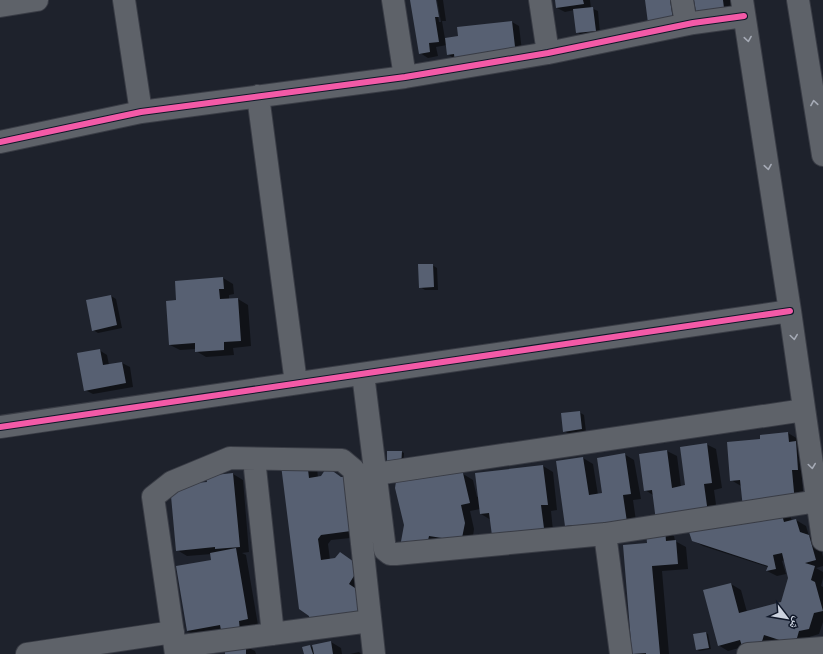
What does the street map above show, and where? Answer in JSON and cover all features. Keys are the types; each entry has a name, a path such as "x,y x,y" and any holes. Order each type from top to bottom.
{"street":[{"path":"0,6 37,0"},
{"path":"124,0 141,112"},
{"path":"393,0 405,77"},
{"path":"540,0 548,53"},
{"path":"682,0 686,24"},
{"path":"798,0 823,155"},
{"path":"0,142 141,112 405,77 548,53 686,24 743,8 790,311 823,540"},
{"path":"258,96 296,383"},
{"path":"0,427 790,311"},
{"path":"363,374 385,550 390,554 605,534 818,501"},
{"path":"376,474 804,410"},
{"path":"175,644 153,497 172,482 230,458 342,460 354,470 374,654"},
{"path":"254,459 272,634"},
{"path":"605,534 621,654"},
{"path":"27,654 175,644 272,634 370,621"},
{"path":"748,654 823,648"}],"building":[{"path":"410,0 436,0 439,17 435,17 439,42 429,43 430,52 419,54"},
{"path":"555,0 583,0 584,4 556,8"},
{"path":"645,0 670,0 673,19 648,23"},
{"path":"694,0 723,0 724,8 696,12"},
{"path":"593,7 596,31 576,33 573,9"},
{"path":"512,21 516,55 455,63 454,54 447,55 445,38 458,36 457,27"},
{"path":"418,264 433,264 434,287 419,288"},
{"path":"223,277 224,289 219,289 220,299 238,298 241,341 224,342 224,350 195,352 195,343 169,345 166,301 176,300 175,281"},
{"path":"111,295 117,325 92,331 86,300"},
{"path":"100,349 103,365 122,362 126,383 84,391 77,353"},
{"path":"580,411 582,429 563,432 561,413"},
{"path":"788,432 789,442 796,441 798,470 792,470 795,503 743,508 740,480 730,481 727,442 760,439 760,435"},
{"path":"707,443 712,483 704,484 708,513 656,521 652,490 644,491 639,454 667,450 672,488 685,485 680,447"},
{"path":"387,451 402,451 401,467 387,466"},
{"path":"625,453 631,494 623,495 627,522 577,530 576,525 565,526 556,461 583,457 589,495 602,493 597,458"},
{"path":"307,461 309,478 321,476 327,467 341,477 345,477 351,531 321,535 318,539 321,560 335,558 340,552 357,564 357,571 349,584 361,592 363,612 310,626 309,616 299,609 281,465"},
{"path":"543,465 548,505 541,505 545,536 493,543 489,513 480,514 475,473"},
{"path":"436,469 463,473 470,503 461,505 465,523 462,538 455,540 429,536 427,545 400,547 404,525 395,488 397,475 408,472 434,477"},
{"path":"233,473 240,547 215,549 215,547 176,551 170,485 207,482 206,476"},
{"path":"780,508 784,522 796,519 800,532 809,535 816,560 805,563 815,566 811,580 815,582 823,611 814,613 809,629 799,631 795,645 764,635 760,648 744,652 740,640 718,646 703,590 731,583 739,613 781,602 788,578 782,553 773,555 776,569 766,571 768,566 692,541 689,532"},
{"path":"665,529 666,541 676,540 678,564 652,566 660,654 632,654 623,545 647,543 646,531"},
{"path":"236,548 248,619 239,621 240,631 222,635 220,625 187,631 176,566 211,560 210,553"},
{"path":"706,632 709,648 696,650 693,634"},
{"path":"331,641 333,654 314,654 312,645"},
{"path":"246,645 246,654 225,654 225,647"},
{"path":"310,645 313,654 304,654 302,647"}],"cycle path":[{"path":"0,142 141,112 405,77 548,53 693,23 744,16"},
{"path":"0,427 790,311"}]}
